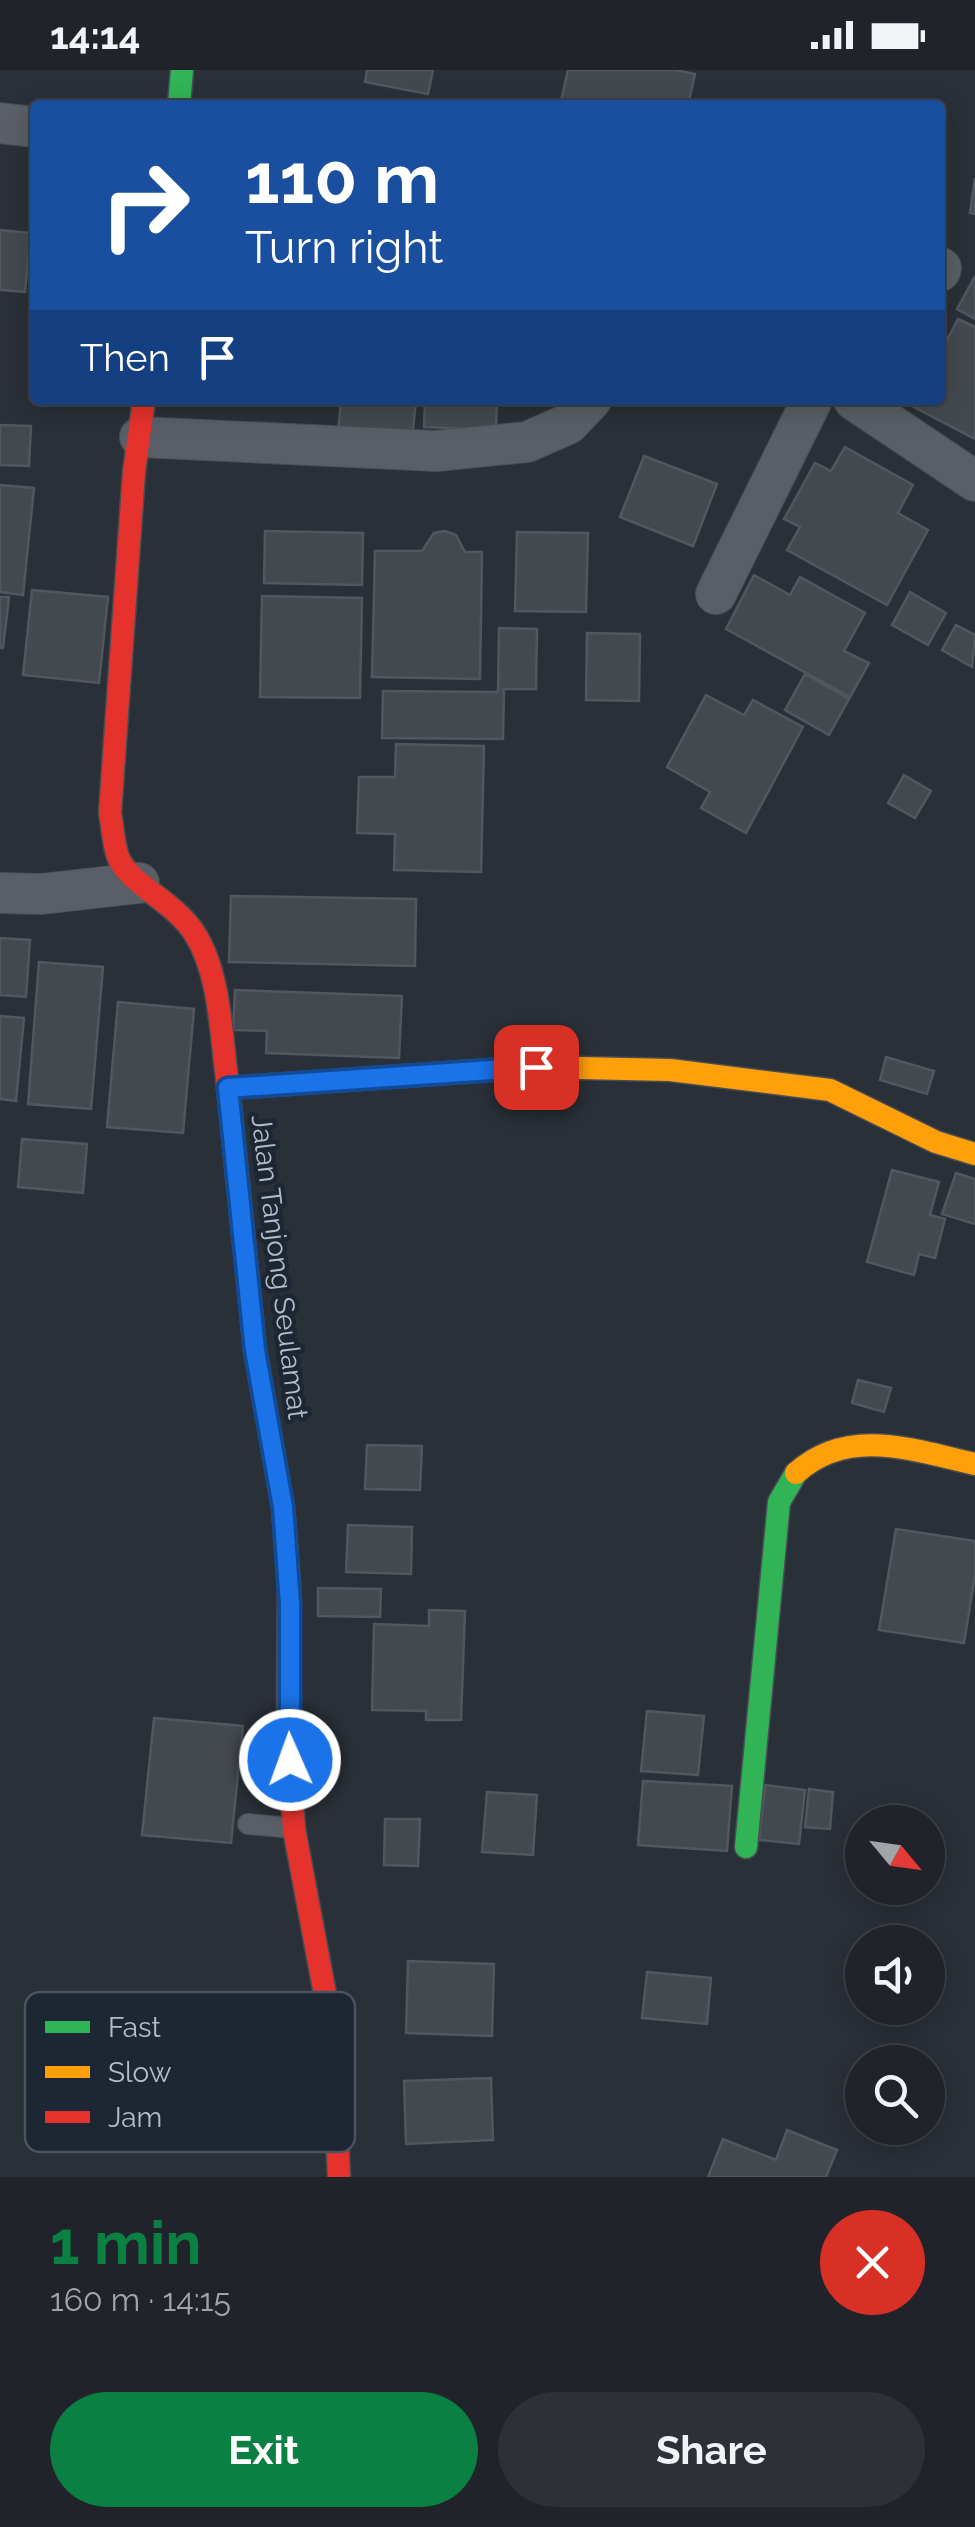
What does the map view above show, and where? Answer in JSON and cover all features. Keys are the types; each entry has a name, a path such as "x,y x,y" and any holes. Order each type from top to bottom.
{"street":[{"path":"179,100 182,70"},
{"path":"0,123 30,127"},
{"path":"142,419 436,451 527,442 568,424 586,405"},
{"path":"716,594 810,405"},
{"path":"875,405 975,482"},
{"name":"Jalan Tanjong Seulamat","path":"142,419 110,813 115,852 140,882 169,901 197,936 211,975 228,1088 255,1350 283,1507 290,1604 288,1726 294,1829 325,1992"},
{"path":"0,893 42,894 140,882"},
{"path":"228,1088 536,1067 670,1070 830,1090 936,1142 975,1154"},
{"path":"746,1847 779,1502 788,1477 828,1448 858,1441 975,1464"},
{"name":"Jalan Tanjong Seulamat","path":"338,2152 339,2177"}],"lane":[{"path":"248,1824 294,1829"}],"building":[{"path":"367,70 433,70 428,94 365,82"},
{"path":"568,70 675,70 695,74 689,100 561,100"},
{"path":"975,178 975,214 970,213"},
{"path":"0,230 30,233 25,292 0,290"},
{"path":"975,276 975,319 957,309"},
{"path":"958,319 975,327 975,439 912,406 945,405 945,344"},
{"path":"341,405 416,405 412,440 338,433"},
{"path":"425,405 497,405 496,430 424,427"},
{"path":"0,425 31,426 29,466 0,465"},
{"path":"845,447 913,485 898,513 928,530 887,605 787,550 800,527 784,519 815,463 831,471"},
{"path":"644,456 717,484 693,546 620,517"},
{"path":"0,485 34,488 23,595 0,592"},
{"path":"265,531 363,533 362,585 264,583"},
{"path":"517,532 588,533 586,612 515,611"},
{"path":"434,533 456,535 465,552 482,552 480,679 372,677 375,551 422,551"},
{"path":"754,575 790,595 800,577 865,613 844,651 869,663 850,697 726,629"},
{"path":"32,590 108,597 99,683 23,675"},
{"path":"910,592 946,613 928,645 892,625"},
{"path":"262,596 362,598 360,698 260,697"},
{"path":"0,597 9,597 3,648 0,648"},
{"path":"956,625 975,635 972,667 942,650"},
{"path":"499,628 537,629 536,689 504,689 503,739 382,738 383,691 498,692"},
{"path":"587,633 640,634 639,701 586,700"},
{"path":"805,674 849,699 829,735 785,710"},
{"path":"706,695 744,715 753,700 803,727 746,833 701,808 710,792 667,767"},
{"path":"396,744 484,746 481,872 394,870 395,834 357,833 359,777 395,777"},
{"path":"904,775 931,791 915,818 888,803"},
{"path":"231,896 416,899 415,966 229,962"},
{"path":"0,938 30,940 26,997 0,995"},
{"path":"39,962 103,967 91,1109 28,1104"},
{"path":"235,990 402,996 399,1058 266,1053 267,1031 233,1030"},
{"path":"118,1002 194,1009 183,1133 107,1127"},
{"path":"0,1016 24,1018 16,1101 0,1099"},
{"path":"886,1057 934,1071 927,1094 880,1080"},
{"path":"22,1139 87,1144 83,1193 18,1187"},
{"path":"892,1170 939,1182 930,1215 945,1219 935,1258 919,1254 914,1275 867,1262"},
{"path":"956,1173 975,1179 975,1224 942,1214"},
{"path":"858,1380 891,1388 884,1412 852,1403"},
{"path":"367,1445 422,1446 420,1490 365,1489"},
{"path":"348,1525 412,1527 411,1574 346,1572"},
{"path":"896,1529 975,1541 975,1575 964,1643 879,1630"},
{"path":"318,1588 381,1589 380,1617 318,1616"},
{"path":"429,1610 465,1611 461,1720 426,1720 426,1711 372,1710 374,1624 429,1626"},
{"path":"647,1711 704,1716 698,1775 641,1771"},
{"path":"154,1718 243,1726 231,1843 142,1835"},
{"path":"643,1781 732,1786 727,1851 638,1845"},
{"path":"765,1785 805,1790 799,1844 759,1840"},
{"path":"809,1789 833,1792 830,1829 805,1827"},
{"path":"487,1792 537,1795 533,1855 482,1852"},
{"path":"385,1819 420,1819 418,1866 384,1865"},
{"path":"408,1961 494,1964 492,2036 406,2033"},
{"path":"647,1972 711,1978 707,2024 642,2018"},
{"path":"491,2078 493,2140 406,2144 404,2081"},
{"path":"787,2130 837,2150 826,2177 708,2177 723,2139 776,2160"}],"traffic: fast":[{"path":"179,100 182,70"},
{"path":"746,1847 779,1502 796,1473"}],"traffic: slow":[{"path":"228,1088 535,1067 670,1070 830,1090 936,1142 975,1154"},
{"path":"228,1086 255,1350 283,1507 289,1584"},
{"path":"796,1473 816,1459 859,1446 905,1448 975,1464"}],"traffic: jam":[{"path":"143,405 134,472 110,813 115,848 125,868 187,923 204,950 215,988 228,1086"},
{"path":"289,1584 288,1726 294,1829 325,1992"},
{"path":"338,2152 339,2177"}],"route":[{"path":"290,1760 290,1604 283,1507 255,1350 228,1088 536,1067"}]}
